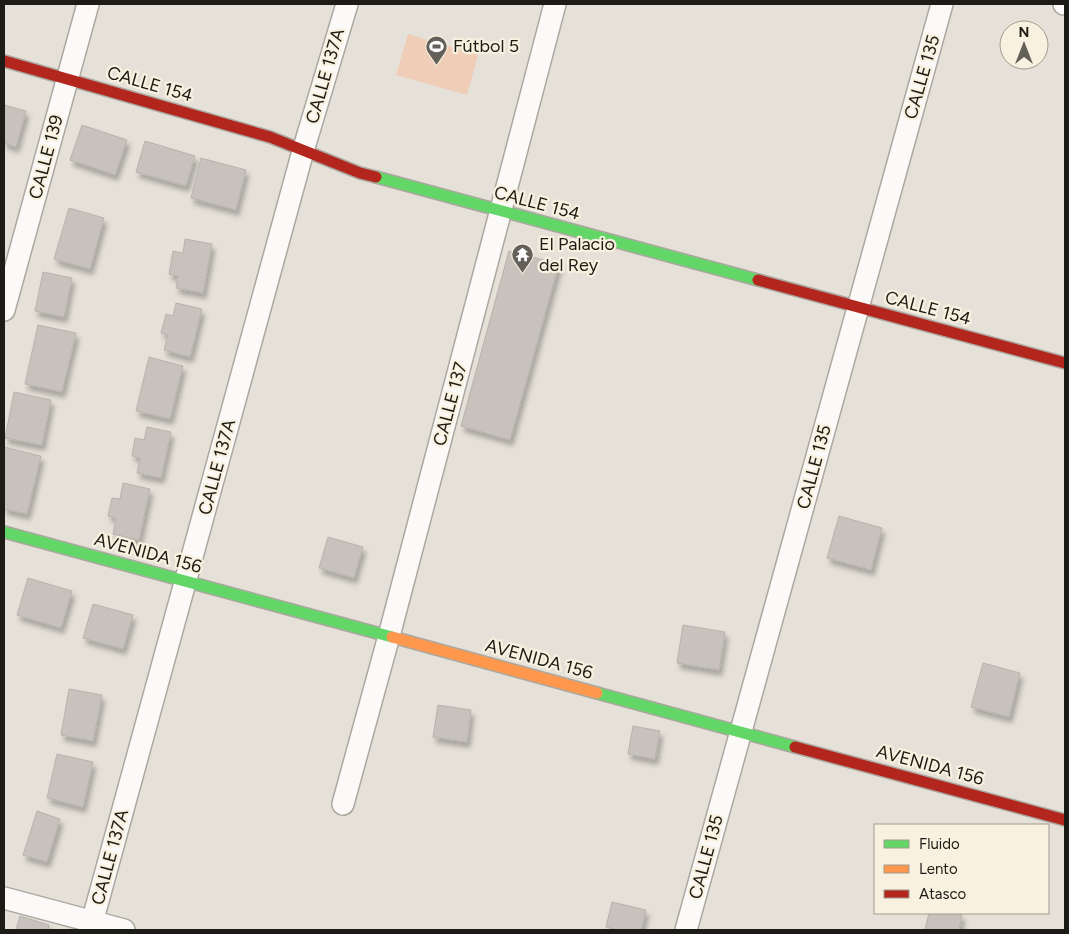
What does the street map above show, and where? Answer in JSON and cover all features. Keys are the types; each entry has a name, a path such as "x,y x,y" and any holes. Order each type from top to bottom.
{"street":[{"name":"CALLE 139","path":"4,310 88,4"},
{"name":"CALLE 137A","path":"91,926 304,151 347,4"},
{"name":"CALLE 137","path":"343,804 556,4"},
{"name":"CALLE 135","path":"686,930 942,4"},
{"name":"CALLE 154","path":"4,61 270,137 360,173 1065,363"},
{"name":"AVENIDA 156","path":"4,532 1065,820"},
{"path":"4,898 91,926 124,930"}],"shaded area":[{"name":"Fútbol 5","path":"408,34 478,55 467,95 396,75"}],"building":[{"path":"4,105 26,111 16,147 4,143"},
{"path":"82,125 127,140 115,175 70,160"},
{"path":"145,141 195,156 186,186 136,172"},
{"path":"201,158 246,170 236,210 191,198"},
{"path":"69,208 104,218 90,269 54,259"},
{"path":"185,239 212,244 203,293 176,288 178,276 169,274 173,251 183,253"},
{"path":"509,251 559,264 510,440 461,426"},
{"path":"43,272 72,278 64,317 35,311"},
{"path":"176,303 202,309 190,357 164,350 168,335 161,333 166,314 173,316"},
{"path":"38,325 76,333 62,392 25,384"},
{"path":"149,357 183,366 170,419 136,411"},
{"path":"14,392 51,400 42,445 5,438"},
{"path":"147,427 171,432 161,478 137,473 140,458 132,456 135,438 144,440"},
{"path":"4,447 41,456 27,514 4,509"},
{"path":"123,483 150,489 139,540 113,534 116,518 108,516 112,498 120,499"},
{"path":"839,516 882,528 871,570 827,558"},
{"path":"328,537 363,547 354,578 319,568"},
{"path":"28,578 72,591 61,628 17,615"},
{"path":"93,604 133,615 123,649 83,638"},
{"path":"683,625 725,632 719,670 677,663"},
{"path":"983,663 1020,673 1009,717 971,707"},
{"path":"69,689 102,695 93,741 61,735"},
{"path":"438,705 471,710 467,742 433,737"},
{"path":"633,726 660,731 655,759 628,754"},
{"path":"57,754 93,762 83,807 47,798"},
{"path":"37,811 60,819 47,862 23,855"},
{"path":"612,902 646,910 641,930 618,930 606,927"},
{"path":"929,914 962,915 959,930 925,930"},
{"path":"20,916 49,925 48,930 16,930"}],"traffic: fast":[{"path":"376,177 758,280"},
{"path":"4,532 392,637"},
{"path":"597,693 795,747"}],"traffic: slow":[{"path":"392,637 597,693"}],"traffic: jam":[{"path":"4,61 270,137 360,173 376,177"},
{"path":"758,280 1065,363"},
{"path":"795,747 1065,820"}],"place":[{"name":"Fútbol 5","path":"437,65"},
{"name":"El Palacio del Rey","path":"523,273"}]}
